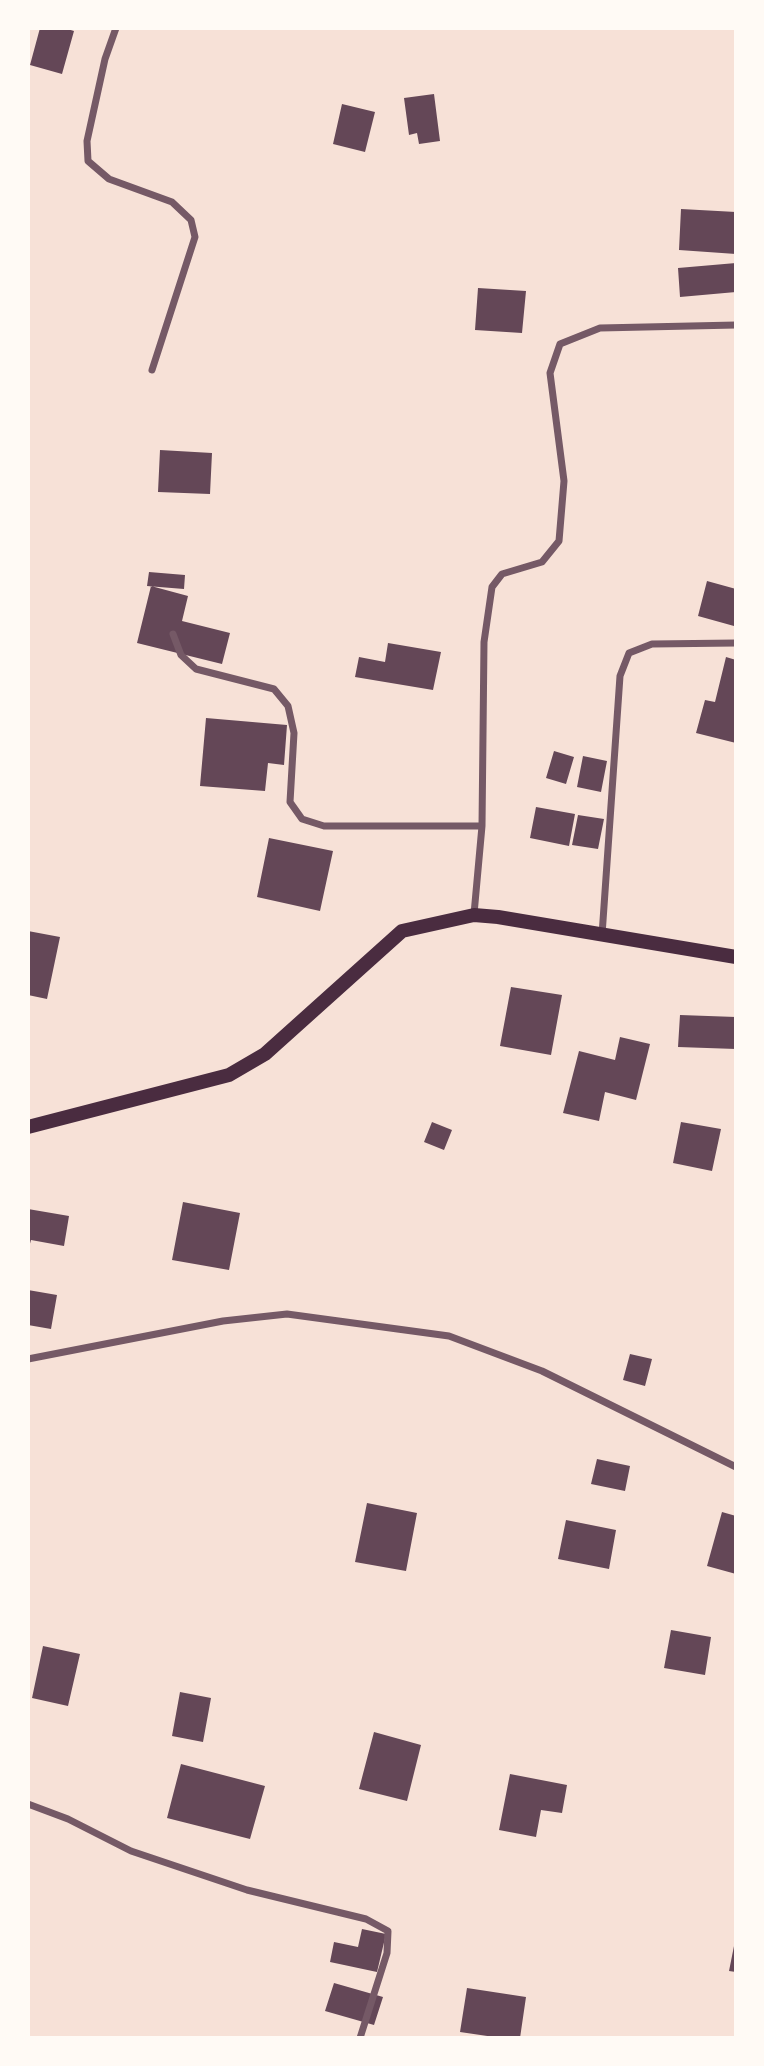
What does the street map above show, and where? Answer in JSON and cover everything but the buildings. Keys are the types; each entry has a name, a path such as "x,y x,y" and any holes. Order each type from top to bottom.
{"main road":[{"path":"28,1127 229,1075 265,1054 402,932 474,915 736,957"}],"street":[{"path":"116,28 105,59 87,141 88,161 110,180 172,202 191,220 195,237 152,370"},
{"path":"474,915 482,826 484,642 492,587 502,574 542,562 559,541 564,481 551,373 559,344 600,328 736,325"},
{"path":"173,634 181,655 196,669 274,689 288,706 294,733 290,802 302,819 324,826 482,826"},
{"path":"602,936 620,676 629,653 652,644 736,643"},
{"path":"28,1359 223,1321 287,1314 449,1336 542,1371 736,1467"},
{"path":"28,1804 68,1819 131,1850 247,1890 366,1919 388,1931 387,1953 360,2038"}]}
